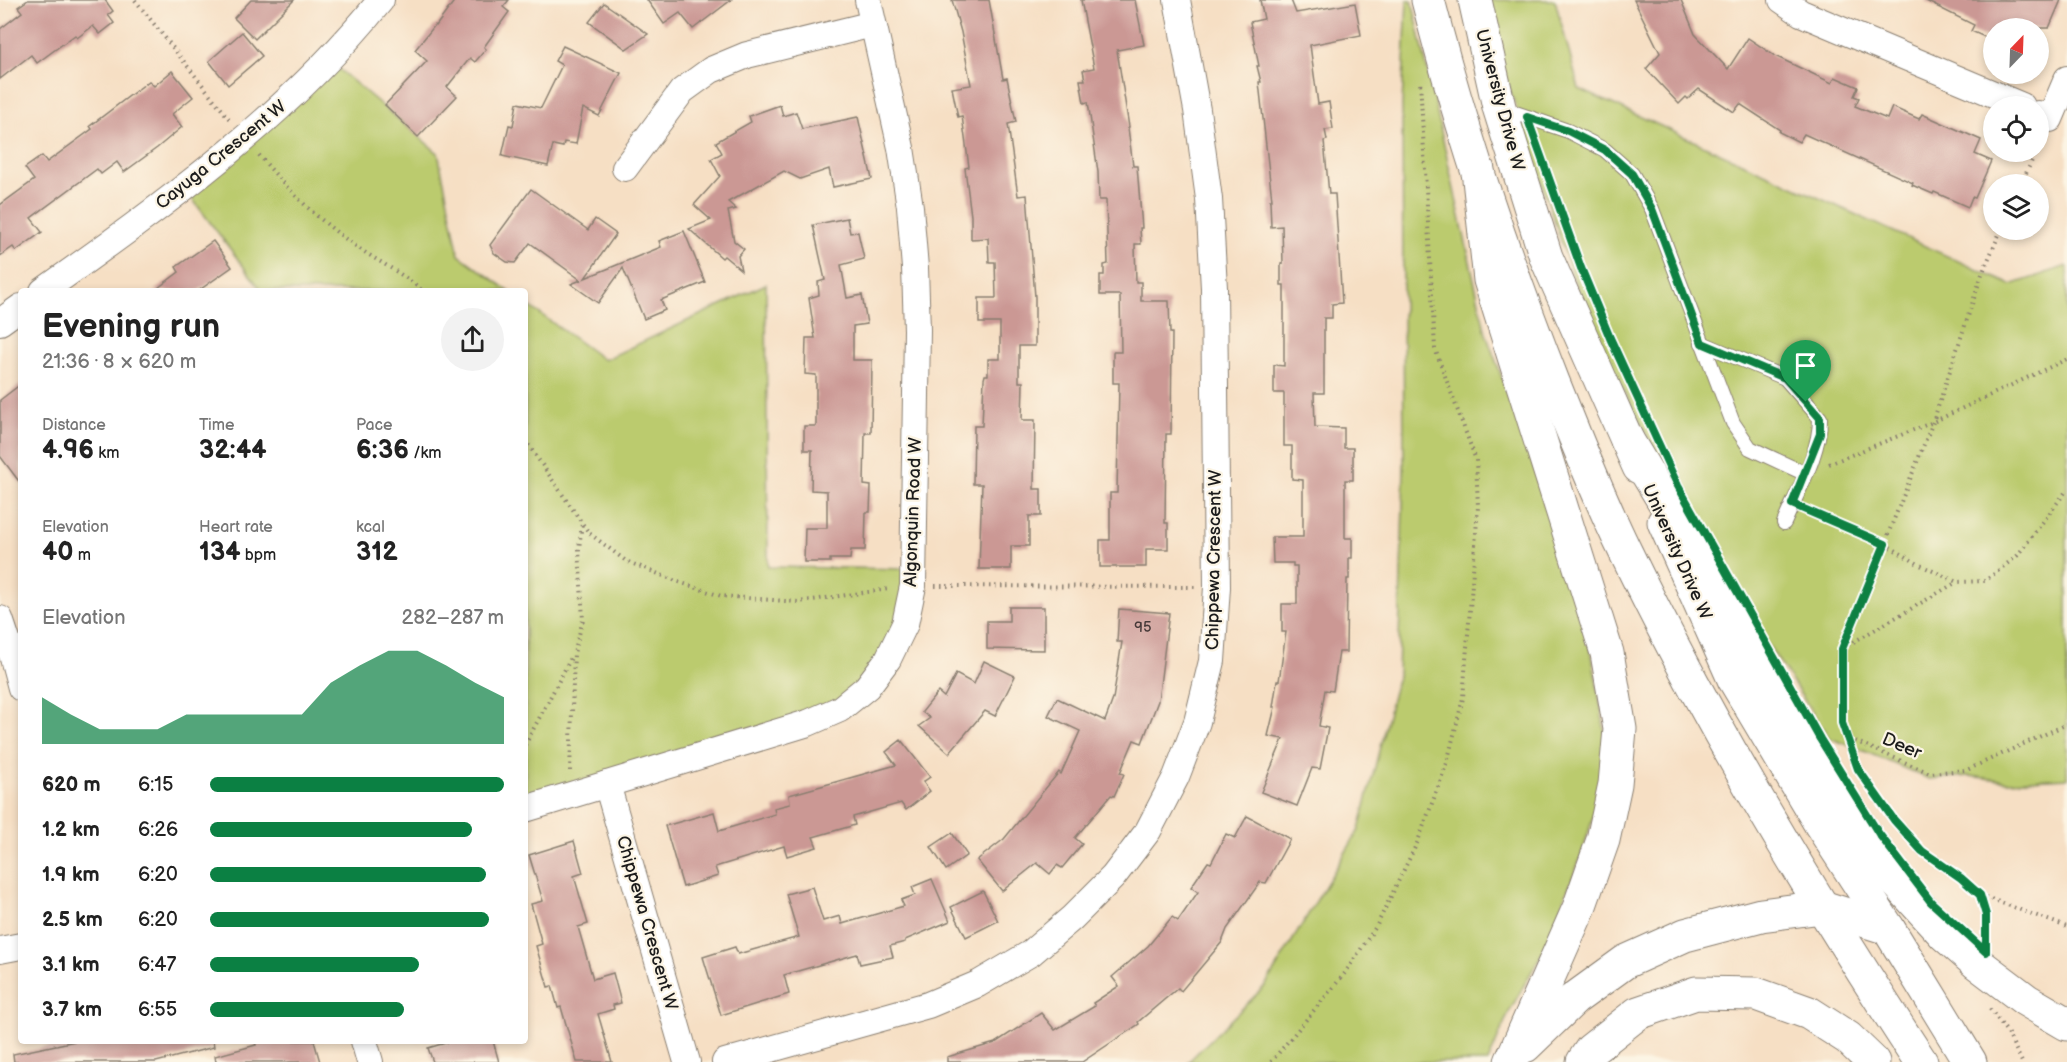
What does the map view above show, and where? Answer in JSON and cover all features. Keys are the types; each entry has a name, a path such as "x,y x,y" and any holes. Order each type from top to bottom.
{"main road":[{"path":"1428,0 1450,84 1518,294 1572,430 1624,548 1711,718 1771,823 1921,1062"},
{"name":"University Drive W","path":"1475,0 1499,107 1546,257 1734,680 1821,825 1888,928 1970,1062"},
{"path":"1478,170 1491,280 1607,653 1620,729 1615,784 1603,840 1579,908 1512,1060"},
{"path":"1627,440 1715,586 1768,682 1823,772 1892,877 1944,934 1977,963 2026,1000 2067,1024"},
{"path":"1512,1060 1574,999 1625,962 1685,935 1761,915 1822,907 1888,928"},
{"path":"1583,1062 1591,1050 1638,1012 1696,993 1756,994 1809,1013 1848,1038 1873,1062"}],"street":[{"name":"Cayuga Crescent W","path":"47,288 184,188 245,138 291,97 381,0"},
{"name":"Chippewa Crescent W","path":"725,1062 928,1005 978,984 1031,952 1072,918 1113,877 1148,831 1176,777 1197,722 1212,661 1216,587 1214,288 1209,210 1197,110 1177,0"},
{"path":"1782,0 1801,13 1998,96"},
{"path":"625,168 682,90 711,70 747,55 871,12"},
{"name":"Algonquin Road W","path":"528,809 808,723 840,710 867,687 888,659 905,624 912,586 917,330 915,268 910,207 901,148 871,12"},
{"path":"2049,108 2067,80"},
{"path":"0,322 18,309"},
{"path":"0,619 17,656"},
{"name":"Chippewa Crescent W","path":"608,784 687,1062"},
{"path":"0,950 18,947"},
{"path":"365,1044 370,1062"}],"lane":[{"path":"1499,107 1568,131 1586,140 1605,150 1632,174 1652,209 1733,423 1750,448 1806,474"},
{"path":"1702,343 1785,378 1820,418 1820,434 1806,474 1784,523"}],"path":[{"path":"135,0 285,186 313,213 352,243 406,276 420,288"},
{"path":"1271,1062 1345,973 1377,925 1418,841 1447,763 1462,698 1478,507 1476,460 1436,349 1419,74"},
{"path":"1997,240 1982,274 1933,422 1842,649 1842,723 1858,769 1894,820 1922,851 1961,878 1980,895 2067,927"},
{"path":"1806,474 1933,422 2067,359"},
{"path":"528,444 589,533 626,561 721,596 798,602 912,586 1216,587"},
{"path":"1792,504 1885,544 1957,582 1985,581 2018,556 2067,490"},
{"path":"528,739 574,653 583,620 579,549 582,523"},
{"path":"1842,649 1957,582"},
{"path":"570,796 574,653"},
{"name":"Deer","path":"1845,729 1850,739 1930,773 1967,770 2067,724"},
{"path":"1980,895 1986,915 1986,943"}],"green space":[{"path":"1407,0 1412,0 1486,334 1528,449 1588,631 1605,733 1604,766 1594,814 1581,857 1542,953 1508,1014 1488,1062 1188,1062 1265,986 1359,830 1398,676 1404,468 1402,105"},
{"path":"1475,0 1555,0 1579,89 2011,285 2067,266 2067,778 2008,781 1969,776 1929,779 1829,738 1706,550 1589,324 1514,101"},
{"path":"328,60 438,153 459,255 505,288 260,288 184,188"},
{"path":"766,284 768,567 913,569 905,624 840,709 528,808 528,305 604,360"}],"building":[{"path":"28,0 105,0 113,11 108,15 114,23 100,34 93,26 77,38 75,35 37,63 31,55 0,79 0,29 22,12 18,7"},
{"path":"251,0 294,0 255,39 234,18"},
{"path":"455,0 509,0 503,7 509,12 484,47 486,49 475,62 470,58 447,87 457,96 418,137 385,105 427,61 415,50"},
{"path":"647,0 731,0 693,29 680,13 664,24"},
{"path":"952,0 989,0 1003,79 1007,78 1016,122 1008,124 1018,196 1027,195 1035,297 1035,346 1019,346 1019,382 1023,382 1022,420 1035,420 1034,489 1041,489 1041,516 1029,516 1029,546 1011,546 1011,569 979,569 982,484 973,484 974,426 982,426 984,379 985,375 988,375 988,359 1000,359 1000,323 979,323 979,298 996,298 995,262 989,262 988,238 971,239 971,216 965,168 969,167 962,116 958,117 952,88 971,85 961,32"},
{"path":"1081,0 1135,0 1144,45 1117,50 1133,166 1137,166 1142,228 1140,228 1141,244 1135,244 1136,282 1141,282 1141,301 1169,301 1170,333 1172,333 1171,434 1166,434 1165,523 1168,523 1168,549 1146,549 1146,567 1100,567 1100,540 1110,540 1110,493 1117,493 1119,383 1113,383 1113,352 1121,352 1120,295 1100,295 1100,275 1104,275 1104,265 1108,264 1106,200 1099,200 1098,172 1088,102 1084,103 1080,80 1085,80 1083,70 1094,68"},
{"path":"1260,0 1291,0 1296,13 1355,3 1361,35 1310,45 1318,104 1329,102 1333,129 1325,130 1327,140 1324,141 1329,194 1335,194 1342,303 1332,304 1332,318 1324,318 1324,393 1314,393 1315,427 1344,428 1344,448 1353,448 1353,480 1345,480 1345,538 1352,538 1352,558 1349,558 1349,579 1347,579 1346,652 1339,652 1333,691 1325,690 1319,726 1328,728 1320,769 1312,768 1297,806 1261,792 1283,739 1268,736 1275,707 1273,707 1286,632 1282,632 1282,604 1297,604 1297,566 1293,566 1293,563 1273,563 1272,537 1303,537 1303,480 1292,479 1292,446 1284,446 1284,393 1274,393 1274,365 1284,366 1284,285 1281,285 1282,226 1271,227 1270,200 1272,200 1259,82 1261,82 1250,22 1264,19"},
{"path":"1634,0 1681,0 1695,34 1728,69 1748,38 1775,56 1832,83 1835,77 1858,87 1854,96 1859,98 1855,106 1887,119 1892,107 1919,119 1922,114 1981,140 1975,154 1983,158 1983,162 1991,162 1985,174 1983,174 1975,198 1972,197 1968,207 1912,185 1913,183 1804,134 1799,142 1779,132 1780,130 1740,104 1734,112 1699,89 1679,104 1646,69 1660,53"},
{"path":"1924,0 2061,0 2049,28 2049,18 1983,18 1983,36 1971,31 1974,25"},
{"path":"604,3 648,34 626,49 589,22"},
{"path":"242,32 262,56 228,85 209,61"},
{"path":"563,46 621,73 599,116 583,108 576,144 564,142 563,147 553,145 548,166 502,156 509,125 513,126 517,103 541,108 562,65 555,61"},
{"path":"172,71 193,97 172,114 182,127 124,172 117,162 101,174 97,169 31,218 42,232 16,251 13,247 0,256 0,205 34,180 25,168 42,156 47,162 92,129 90,126 149,81 154,86"},
{"path":"780,105 783,116 796,112 802,129 858,117 872,179 833,187 829,169 800,179 784,171 728,202 736,209 728,211 734,241 744,249 738,256 741,270 724,256 722,258 689,229 711,220 694,205 720,176 711,159 722,153 716,142 751,122 749,116"},
{"path":"531,189 588,230 595,219 616,234 585,278 661,247 659,241 684,231 705,282 661,300 665,310 644,319 623,268 598,303 571,284 581,280 530,243 515,263 507,262 494,253 490,245"},
{"path":"847,218 850,233 858,232 864,259 841,265 847,298 862,295 867,324 853,326 853,360 872,360 871,433 865,433 864,485 871,486 870,512 866,512 865,550 851,550 850,559 804,562 805,528 827,528 827,491 811,490 812,450 804,450 804,426 816,426 816,375 805,374 806,338 815,338 809,298 819,295 818,282 825,280 813,225"},
{"path":"213,241 232,267 202,288 158,288 179,272 176,267"},
{"path":"18,386 18,480 0,456 0,400"},
{"path":"1009,607 1044,607 1044,650 987,649 987,621 1009,621"},
{"path":"1119,609 1169,613 1158,701 1142,743 1134,740 1120,773 1124,774 1114,796 1111,795 1075,838 1082,844 1062,868 1057,865 1050,874 1037,863 1002,891 977,860 1004,839 1059,772 1061,774 1080,731 1048,716 1057,698 1105,721 1113,699 1122,642 1117,642"},
{"path":"984,661 1015,676 995,716 985,711 949,753 919,726 930,718 922,712 938,692 944,697 956,674 974,684"},
{"path":"901,740 930,777 923,782 930,791 906,810 901,803 853,817 855,825 813,837 817,847 787,856 784,846 715,867 718,876 683,887 665,826 714,812 719,831 775,814 774,808 790,804 789,795 896,765 886,752"},
{"path":"1247,816 1290,839 1266,883 1260,882 1227,929 1222,942 1181,991 1178,988 1138,1022 1139,1024 1082,1062 947,1062 947,1057 995,1043 1041,1013 1055,1030 1095,1006 1093,1003 1119,986 1112,977 1148,946 1172,917 1178,921 1198,892 1191,887 1208,862 1211,863 1226,834 1235,838"},
{"path":"952,833 967,855 946,870 931,847"},
{"path":"574,841 583,873 574,876 588,924 578,927 593,979 613,973 621,1003 613,1005 614,1009 598,1014 612,1062 577,1062 561,1007 558,1008 552,986 548,987 536,946 542,944 531,904 543,901 529,855"},
{"path":"932,879 950,921 905,940 905,942 890,946 893,957 860,964 857,954 784,975 789,994 721,1015 703,957 735,947 738,954 799,937 786,894 812,887 823,921 840,916 842,924 904,906 901,900 915,895 912,887"},
{"path":"983,891 998,921 966,937 951,907"},
{"path":"61,1044 214,1044 214,1047 156,1062 14,1062 13,1054"},
{"path":"315,1044 320,1062 216,1062 215,1056 256,1045"},
{"path":"442,1044 494,1044 499,1062 433,1062 428,1048"}],"route":[{"path":"1527,117 1568,131 1605,150 1632,174 1652,209 1702,343 1785,378 1806,402 1820,418 1820,434 1806,474 1792,504 1885,544 1842,649 1842,723 1858,769 1894,820 1922,851 1961,878 1980,895 1986,915 1986,952 1931,902 1879,834 1820,739 1678,486 1647,422 1581,268 1527,117"}]}
